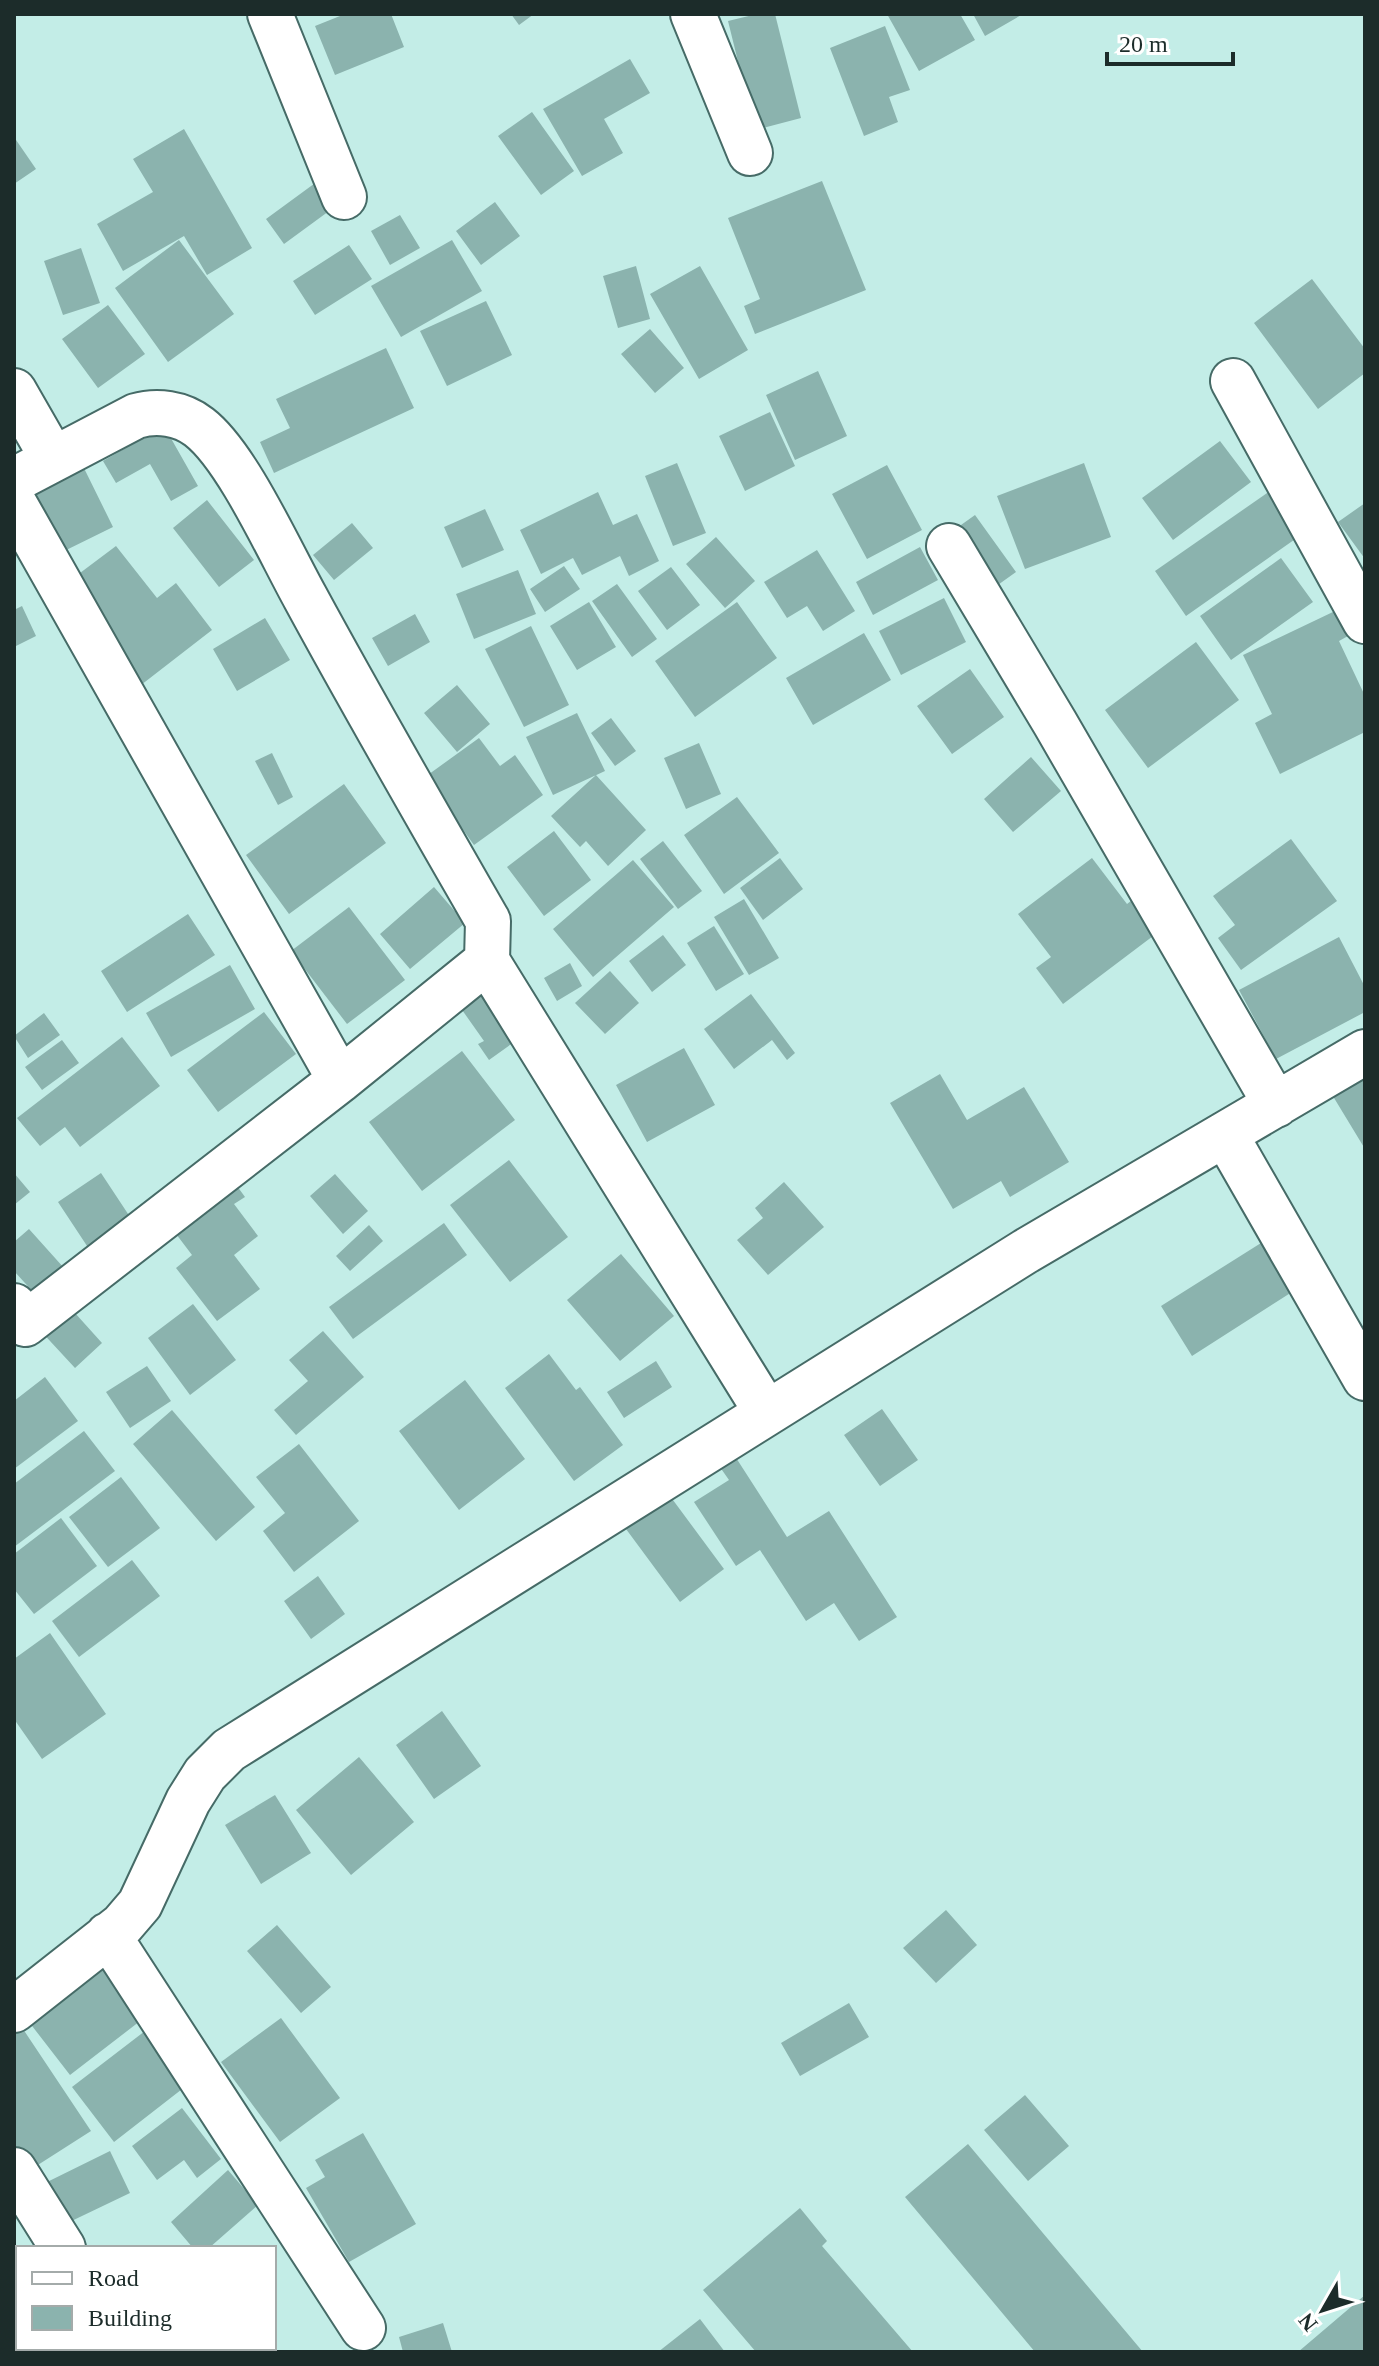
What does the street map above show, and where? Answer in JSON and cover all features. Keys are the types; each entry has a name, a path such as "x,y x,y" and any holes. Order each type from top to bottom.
{"street":[{"path":"270,14 344,197"},
{"path":"700,16 750,153"},
{"path":"1233,381 1365,621"},
{"path":"14,391 53,459"},
{"path":"14,480 146,413 184,417 212,438 244,485 364,705 488,921 487,961 767,1413"},
{"path":"14,503 340,1080"},
{"path":"949,546 1276,1105"},
{"path":"14,1306 25,1324 340,1080 487,961"},
{"path":"14,2010 122,1925 140,1904 188,1801 205,1774 229,1750 1026,1251 1365,1052"},
{"path":"1225,1134 1365,1378"},
{"path":"108,1935 363,2328"},
{"path":"14,2170 62,2246"}],"building":[{"path":"345,14 391,14 404,47 335,75 315,26"},
{"path":"511,14 534,14 519,25"},
{"path":"757,14 775,14 801,118 755,130 728,21"},
{"path":"887,14 960,14 975,40 919,71"},
{"path":"973,14 1023,14 985,36"},
{"path":"885,26 910,90 889,97 898,122 864,136 830,48"},
{"path":"630,59 650,93 604,119 623,153 582,176 543,109"},
{"path":"532,112 574,171 541,195 498,136"},
{"path":"184,129 252,248 207,275 184,236 123,271 97,224 153,192 133,159"},
{"path":"14,137 36,169 14,184"},
{"path":"322,178 340,203 284,244 266,219"},
{"path":"822,181 866,290 755,334 744,306 760,299 728,218"},
{"path":"495,202 520,236 481,265 456,231"},
{"path":"400,215 420,248 390,265 371,231"},
{"path":"179,240 234,314 168,362 115,288"},
{"path":"452,240 482,291 401,337 371,286"},
{"path":"349,245 372,279 315,315 293,281"},
{"path":"81,248 100,303 63,315 44,261"},
{"path":"636,266 650,319 618,328 603,276"},
{"path":"700,266 748,350 699,379 650,294"},
{"path":"1312,279 1365,349 1365,373 1318,409 1254,323"},
{"path":"486,301 512,355 447,386 420,331"},
{"path":"108,305 145,354 98,388 62,339"},
{"path":"650,329 684,368 655,393 621,354"},
{"path":"386,348 414,408 274,473 260,442 290,428 276,399"},
{"path":"818,371 847,436 795,460 766,395"},
{"path":"770,412 795,466 745,491 719,436"},
{"path":"164,426 198,486 171,501 150,464 116,483 103,461"},
{"path":"1220,441 1251,482 1173,540 1142,498"},
{"path":"78,456 113,527 52,557 17,486"},
{"path":"677,463 706,533 673,546 645,476"},
{"path":"1084,463 1111,537 1025,569 997,496"},
{"path":"887,465 922,530 867,559 832,494"},
{"path":"1270,491 1301,535 1186,616 1155,571"},
{"path":"598,492 613,525 637,514 659,561 629,576 620,556 582,575 573,558 541,574 520,530"},
{"path":"207,500 254,560 219,587 173,528"},
{"path":"1365,503 1365,559 1338,522"},
{"path":"485,509 504,550 462,568 444,527"},
{"path":"975,515 1016,572 995,587 954,530"},
{"path":"352,523 373,548 334,580 313,555"},
{"path":"716,537 755,581 725,608 686,564"},
{"path":"116,546 157,598 176,583 212,630 141,685 64,585"},
{"path":"920,547 938,580 873,615 856,582"},
{"path":"817,550 855,611 823,631 807,606 787,618 764,582"},
{"path":"1281,558 1313,602 1231,660 1200,616"},
{"path":"564,566 580,589 545,612 530,589"},
{"path":"671,567 700,605 667,630 638,591"},
{"path":"518,570 536,614 474,639 456,594"},
{"path":"617,584 657,639 632,657 592,601"},
{"path":"944,598 966,642 901,675 879,631"},
{"path":"589,602 616,647 577,670 550,626"},
{"path":"737,602 777,658 695,717 655,661"},
{"path":"22,606 36,636 14,647 14,610"},
{"path":"1335,611 1348,636 1339,641 1365,696 1365,732 1280,774 1255,723 1272,714 1243,655"},
{"path":"415,614 430,642 388,666 372,638"},
{"path":"265,618 290,660 237,691 213,649"},
{"path":"531,626 569,705 524,727 485,649"},
{"path":"864,633 891,680 813,725 786,678"},
{"path":"1196,642 1239,700 1148,768 1105,710"},
{"path":"970,669 1004,717 952,754 917,706"},
{"path":"457,685 490,724 457,752 424,713"},
{"path":"577,713 605,771 553,795 526,737"},
{"path":"611,718 636,751 615,766 591,733"},
{"path":"479,738 500,766 515,755 543,795 474,845 425,777"},
{"path":"699,743 721,794 686,809 664,758"},
{"path":"272,753 293,797 278,805 255,761"},
{"path":"1031,757 1061,791 1013,832 984,799"},
{"path":"596,775 646,830 608,866 586,841 580,847 551,816"},
{"path":"344,784 386,843 289,914 246,855"},
{"path":"737,797 779,853 724,894 684,835"},
{"path":"554,831 591,880 544,916 507,867"},
{"path":"1291,839 1337,901 1241,970 1218,938 1235,925 1213,896"},
{"path":"663,841 702,891 678,909 640,859"},
{"path":"780,858 803,889 763,920 740,888"},
{"path":"1092,858 1127,904 1136,897 1161,930 1063,1004 1036,968 1051,957 1018,914"},
{"path":"633,860 674,907 593,977 553,929"},
{"path":"434,887 465,923 410,969 380,934"},
{"path":"744,899 779,958 749,975 714,917"},
{"path":"349,907 405,980 347,1024 291,951"},
{"path":"188,914 215,955 127,1012 101,971"},
{"path":"714,926 744,974 716,991 687,943"},
{"path":"663,935 686,965 652,992 629,961"},
{"path":"1339,937 1365,987 1365,1012 1276,1059 1239,990"},
{"path":"570,963 582,986 557,1001 544,978"},
{"path":"230,965 255,1009 171,1057 146,1013"},
{"path":"610,971 639,1003 605,1034 575,1003"},
{"path":"479,993 514,1042 489,1060 478,1044 484,1041 460,1007"},
{"path":"751,994 795,1053 787,1060 772,1040 734,1069 704,1029"},
{"path":"264,1012 296,1054 218,1112 187,1070"},
{"path":"44,1013 60,1035 28,1058 14,1036"},
{"path":"122,1037 160,1086 80,1147 65,1127 40,1146 17,1118"},
{"path":"62,1040 79,1063 42,1090 25,1067"},
{"path":"684,1048 715,1105 647,1142 616,1085"},
{"path":"462,1051 515,1120 422,1191 369,1122"},
{"path":"1365,1065 1365,1149 1328,1088"},
{"path":"940,1074 967,1120 1024,1087 1069,1162 1010,1197 1001,1181 953,1209 890,1103"},
{"path":"509,1160 568,1237 510,1282 450,1205"},
{"path":"14,1173 30,1192 14,1205"},
{"path":"101,1173 136,1226 93,1255 58,1202"},
{"path":"335,1174 368,1211 343,1234 310,1196"},
{"path":"229,1175 245,1197 234,1204 258,1236 234,1255 260,1289 217,1321 176,1268 192,1255 167,1222"},
{"path":"784,1182 824,1227 768,1275 737,1240 763,1218 755,1208"},
{"path":"444,1223 467,1255 353,1339 329,1307"},
{"path":"369,1225 383,1241 350,1271 336,1256"},
{"path":"29,1229 64,1268 35,1294 14,1271 14,1242"},
{"path":"1261,1243 1292,1292 1192,1356 1161,1306"},
{"path":"621,1254 674,1316 620,1361 567,1300"},
{"path":"66,1303 102,1343 75,1368 38,1328"},
{"path":"193,1304 236,1360 190,1395 148,1338"},
{"path":"323,1331 364,1377 296,1435 274,1410 308,1381 289,1360"},
{"path":"549,1354 576,1390 580,1387 623,1445 574,1481 505,1388"},
{"path":"656,1361 672,1387 624,1418 607,1392"},
{"path":"147,1366 171,1401 130,1428 106,1392"},
{"path":"45,1377 78,1421 14,1469 14,1401"},
{"path":"465,1380 525,1459 459,1510 399,1431"},
{"path":"882,1409 918,1460 880,1486 844,1435"},
{"path":"172,1410 255,1507 216,1541 133,1444"},
{"path":"84,1431 115,1471 14,1547 14,1484"},
{"path":"299,1444 359,1521 294,1572 263,1531 285,1513 256,1477"},
{"path":"731,1450 787,1537 829,1511 897,1617 859,1641 834,1603 806,1621 760,1550 736,1566 694,1502 729,1480 715,1460"},
{"path":"121,1477 160,1528 108,1567 69,1517"},
{"path":"670,1496 724,1569 680,1602 626,1529"},
{"path":"61,1518 97,1566 34,1614 14,1589 14,1554"},
{"path":"132,1560 160,1596 79,1657 52,1621"},
{"path":"318,1576 345,1614 311,1639 284,1601"},
{"path":"50,1633 106,1714 42,1759 14,1719 14,1659"},
{"path":"442,1711 481,1766 434,1799 396,1745"},
{"path":"359,1757 414,1822 351,1875 296,1810"},
{"path":"275,1795 311,1853 261,1884 225,1825"},
{"path":"946,1910 977,1945 936,1983 903,1948"},
{"path":"277,1925 331,1987 301,2013 247,1951"},
{"path":"102,1965 144,2018 70,2075 29,2022"},
{"path":"849,2003 869,2037 800,2076 781,2043"},
{"path":"281,2018 340,2098 280,2142 221,2062"},
{"path":"21,2026 91,2131 30,2170 14,2146 14,2031"},
{"path":"145,2031 186,2086 114,2142 72,2087"},
{"path":"1025,2095 1069,2146 1028,2181 984,2130"},
{"path":"182,2108 221,2159 197,2178 184,2160 157,2180 132,2146"},
{"path":"363,2133 416,2224 349,2262 306,2188 325,2177 315,2160"},
{"path":"968,2144 1143,2352 1035,2352 905,2197"},
{"path":"110,2151 130,2193 59,2227 39,2186"},
{"path":"228,2170 258,2205 211,2246 191,2246 171,2222"},
{"path":"800,2208 827,2241 822,2246 913,2352 756,2352 703,2290"},
{"path":"1365,2295 1365,2352 1298,2352"},
{"path":"16,2316 16,2350 98,2352 14,2352"},
{"path":"700,2319 725,2352 658,2352"},
{"path":"443,2323 452,2352 403,2352 399,2337"}]}
